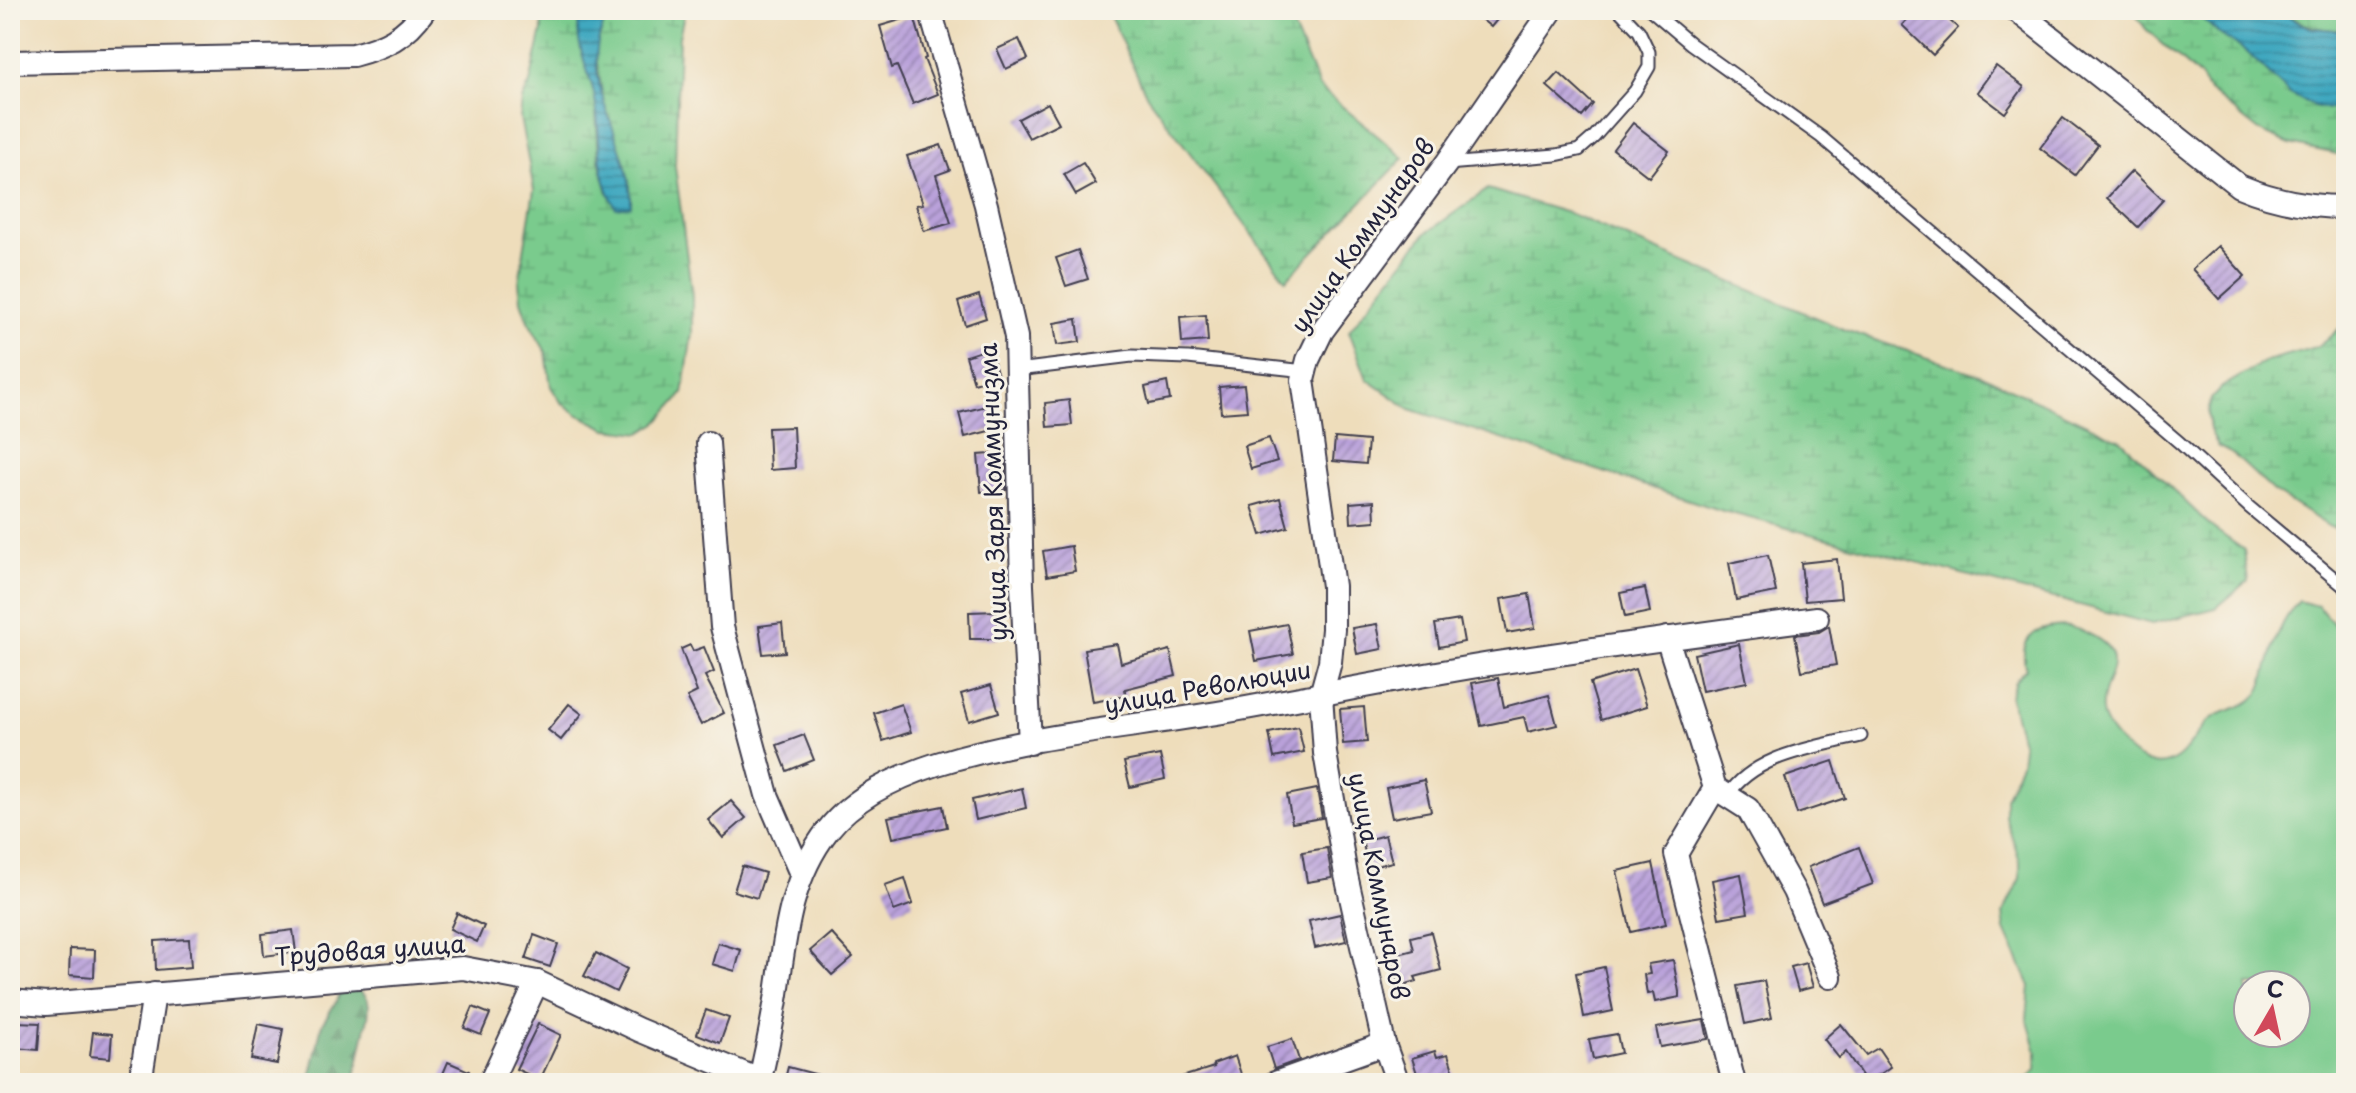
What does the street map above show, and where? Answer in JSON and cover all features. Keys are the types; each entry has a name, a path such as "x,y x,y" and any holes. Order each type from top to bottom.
{"street":[{"path":"10,62 353,55 380,48 401,37 424,10"},
{"name":"улица Заря Коммунизма","path":"930,10 986,205 1016,337 1022,586 1030,743"},
{"name":"улица Коммунаров","path":"1398,1083 1384,1044 1346,875 1325,753 1321,695 1331,651 1333,586 1303,396 1305,371 1322,331 1446,164 1552,10"},
{"path":"2016,10 2239,186 2270,199 2314,207 2346,207"},
{"path":"708,443 722,627 767,795 801,874"},
{"name":"улица Революции","path":"759,1082 776,999 787,918 801,874 829,829 851,807 905,775 940,763 1030,743 1482,666 1817,618"},
{"path":"1667,638 1721,792 1748,809 1794,891 1830,977"},
{"path":"1721,792 1676,854 1734,1083"},
{"name":"Трудовая улица","path":"10,1001 46,1004 463,968 537,982 759,1082"},
{"path":"490,1083 537,982"},
{"path":"140,1083 154,994"},
{"path":"1275,1083 1384,1044"}],"lane":[{"path":"1446,164 1556,155 1579,150 1594,137 1635,91 1649,67 1649,52 1639,31 1619,10"},
{"path":"1651,10 1691,44 1821,137 2346,588"},
{"path":"1017,370 1132,356 1188,358 1305,371"},
{"path":"1721,792 1776,758 1861,736"}],"green space":[{"path":"540,10 582,10 578,17 581,49 595,95 599,160 608,193 604,105 595,51 605,20 612,10 685,10 679,37 675,166 692,296 692,334 683,394 658,422 641,433 607,429 561,402 551,387 546,352 528,321 521,301 519,282 534,190 520,118 522,100 530,83 542,30"},
{"path":"1107,10 1286,10 1319,87 1404,158 1286,280 1147,96"},
{"path":"2132,10 2193,10 2218,33 2247,52 2290,94 2314,106 2346,112 2346,156 2290,144 2259,131 2209,91 2199,76 2146,29"},
{"path":"2282,10 2346,10 2346,31 2312,26 2297,21"},
{"path":"1488,189 1571,214 1845,330 1988,378 2121,440 2213,528 2244,550 2248,581 2216,608 2152,624 1723,511 1410,409 1367,379 1349,331 1425,234"},
{"path":"2346,323 2345,530 2330,527 2273,491 2234,455 2218,446 2210,430 2208,415 2211,399 2222,387 2266,361 2319,346"},
{"path":"2299,601 2318,606 2346,639 2346,1083 2023,1083 2036,1070 2037,1052 2027,1018 2030,986 2005,930 2003,914 2020,878 2020,862 2005,816 2005,798 2021,763 2023,746 2010,696 2015,681 2026,669 2026,642 2040,630 2064,626 2104,643 2111,652 2113,662 2102,704 2105,722 2125,748 2159,765 2181,755 2210,720 2247,703 2258,694 2279,631"},
{"path":"341,985 362,992 369,1006 356,1073 352,1083 309,1083 322,1024 336,1002"}],"water":[{"path":"582,10 612,10 600,34 596,58 599,82 629,182 631,206 616,208 604,178 597,109 579,41"},
{"path":"2193,10 2282,10 2295,21 2311,28 2346,31 2346,112 2314,106 2290,94 2247,52 2218,33"}],"building":[{"path":"1470,10 1505,10 1491,27"},
{"path":"1916,10 1938,10 1958,28 1933,55 1902,25"},
{"path":"914,16 924,59 938,94 913,104 897,66 892,68 880,26"},
{"path":"1019,39 1028,59 1006,69 997,49"},
{"path":"1996,66 2024,87 2005,113 1977,92"},
{"path":"1559,73 1593,104 1582,117 1547,86"},
{"path":"1048,103 1059,123 1029,138 1018,119"},
{"path":"2063,118 2098,145 2075,175 2040,148"},
{"path":"1633,123 1669,151 1649,177 1613,149"},
{"path":"941,145 950,170 936,175 951,223 924,231 916,205 923,204 907,156"},
{"path":"1083,163 1096,184 1076,195 1064,174"},
{"path":"2132,171 2163,200 2138,227 2107,198"},
{"path":"2218,246 2245,276 2219,299 2192,269"},
{"path":"1078,250 1088,279 1066,286 1056,258"},
{"path":"979,295 986,318 965,325 958,302"},
{"path":"1206,315 1208,341 1182,343 1180,317"},
{"path":"1077,319 1080,342 1057,345 1054,323"},
{"path":"990,348 998,376 974,383 966,356"},
{"path":"1167,382 1170,400 1149,404 1145,387"},
{"path":"1244,385 1247,411 1221,413 1219,387"},
{"path":"1069,400 1072,425 1047,427 1045,403"},
{"path":"990,405 997,429 965,437 959,413"},
{"path":"793,427 795,468 770,470 768,428"},
{"path":"1269,438 1277,461 1251,469 1244,446"},
{"path":"1335,438 1368,441 1366,464 1333,461"},
{"path":"1005,453 1006,490 981,492 978,455"},
{"path":"1280,498 1288,527 1261,535 1252,506"},
{"path":"1374,501 1375,521 1351,523 1350,503"},
{"path":"1071,546 1075,571 1047,576 1043,551"},
{"path":"1768,555 1776,592 1736,600 1729,563"},
{"path":"1837,559 1841,598 1805,601 1801,563"},
{"path":"1645,588 1650,612 1625,617 1620,593"},
{"path":"1529,594 1535,628 1507,633 1501,599"},
{"path":"998,611 998,639 970,639 969,612"},
{"path":"1460,620 1464,642 1439,647 1435,624"},
{"path":"782,623 785,652 763,654 759,626"},
{"path":"1287,624 1293,654 1256,661 1250,631"},
{"path":"1377,624 1382,649 1357,654 1352,628"},
{"path":"1829,626 1836,665 1802,671 1795,635 1819,632"},
{"path":"1117,644 1121,663 1170,650 1176,676 1125,689 1126,696 1093,702 1084,649"},
{"path":"1739,644 1747,682 1702,691 1694,654"},
{"path":"690,645 693,651 704,647 714,672 705,676 724,713 701,725 687,697 697,692 681,649"},
{"path":"1635,669 1647,706 1601,720 1590,683"},
{"path":"1498,678 1504,707 1549,695 1557,725 1528,732 1524,717 1481,726 1472,683"},
{"path":"991,685 999,712 969,721 961,694"},
{"path":"569,704 582,714 561,740 548,730"},
{"path":"901,704 911,732 883,741 874,713"},
{"path":"1364,707 1367,742 1343,744 1340,709"},
{"path":"1298,727 1304,752 1274,758 1269,733"},
{"path":"804,735 814,760 787,771 777,745"},
{"path":"1160,755 1165,779 1130,787 1124,762"},
{"path":"1833,761 1845,798 1797,814 1785,777"},
{"path":"1424,780 1431,811 1392,818 1386,788"},
{"path":"1022,788 1026,808 976,820 972,800"},
{"path":"1317,789 1322,818 1292,823 1287,795"},
{"path":"731,801 746,818 723,838 708,820"},
{"path":"943,806 947,827 893,838 888,817"},
{"path":"1385,835 1392,862 1369,868 1362,841"},
{"path":"1859,847 1873,884 1822,903 1808,867"},
{"path":"1327,848 1332,878 1307,882 1302,852"},
{"path":"1653,863 1666,924 1631,932 1617,871"},
{"path":"742,866 765,873 757,898 734,891"},
{"path":"1741,874 1748,913 1719,918 1712,880"},
{"path":"905,878 913,904 894,911 885,885"},
{"path":"457,913 484,926 477,942 450,929"},
{"path":"1340,914 1346,941 1315,948 1309,921"},
{"path":"293,930 296,952 264,956 262,934"},
{"path":"1431,932 1441,970 1415,977 1417,981 1399,986 1391,956 1414,950 1411,937"},
{"path":"831,933 853,957 832,975 810,951"},
{"path":"534,935 558,944 550,967 526,959"},
{"path":"189,939 191,967 156,970 155,941"},
{"path":"718,943 741,950 735,971 712,964"},
{"path":"70,949 95,950 94,977 69,975"},
{"path":"596,953 627,969 616,992 584,976"},
{"path":"1673,960 1680,997 1655,1002 1653,993 1647,994 1644,975 1650,974 1648,964"},
{"path":"1806,963 1813,987 1798,991 1791,967"},
{"path":"1604,967 1613,1011 1584,1017 1576,973"},
{"path":"1764,981 1772,1018 1745,1024 1737,986"},
{"path":"473,1007 490,1014 481,1035 464,1028"},
{"path":"706,1010 729,1018 720,1043 697,1034"},
{"path":"1704,1020 1708,1039 1660,1047 1656,1028"},
{"path":"16,1022 40,1023 38,1050 14,1048"},
{"path":"258,1024 283,1029 277,1064 251,1059"},
{"path":"538,1024 561,1035 540,1080 516,1069"},
{"path":"1841,1024 1866,1055 1878,1048 1891,1067 1867,1083 1846,1052 1839,1058 1824,1039"},
{"path":"93,1032 112,1034 110,1058 90,1056"},
{"path":"1617,1034 1621,1053 1593,1059 1589,1039"},
{"path":"1292,1039 1299,1060 1274,1069 1267,1047"},
{"path":"1435,1051 1437,1057 1448,1054 1457,1083 1420,1083 1412,1058"},
{"path":"1235,1056 1243,1080 1234,1083 1172,1083 1172,1080 1214,1067 1213,1064"},
{"path":"448,1062 469,1071 464,1083 439,1083"},
{"path":"788,1067 830,1078 829,1083 784,1083"}]}
